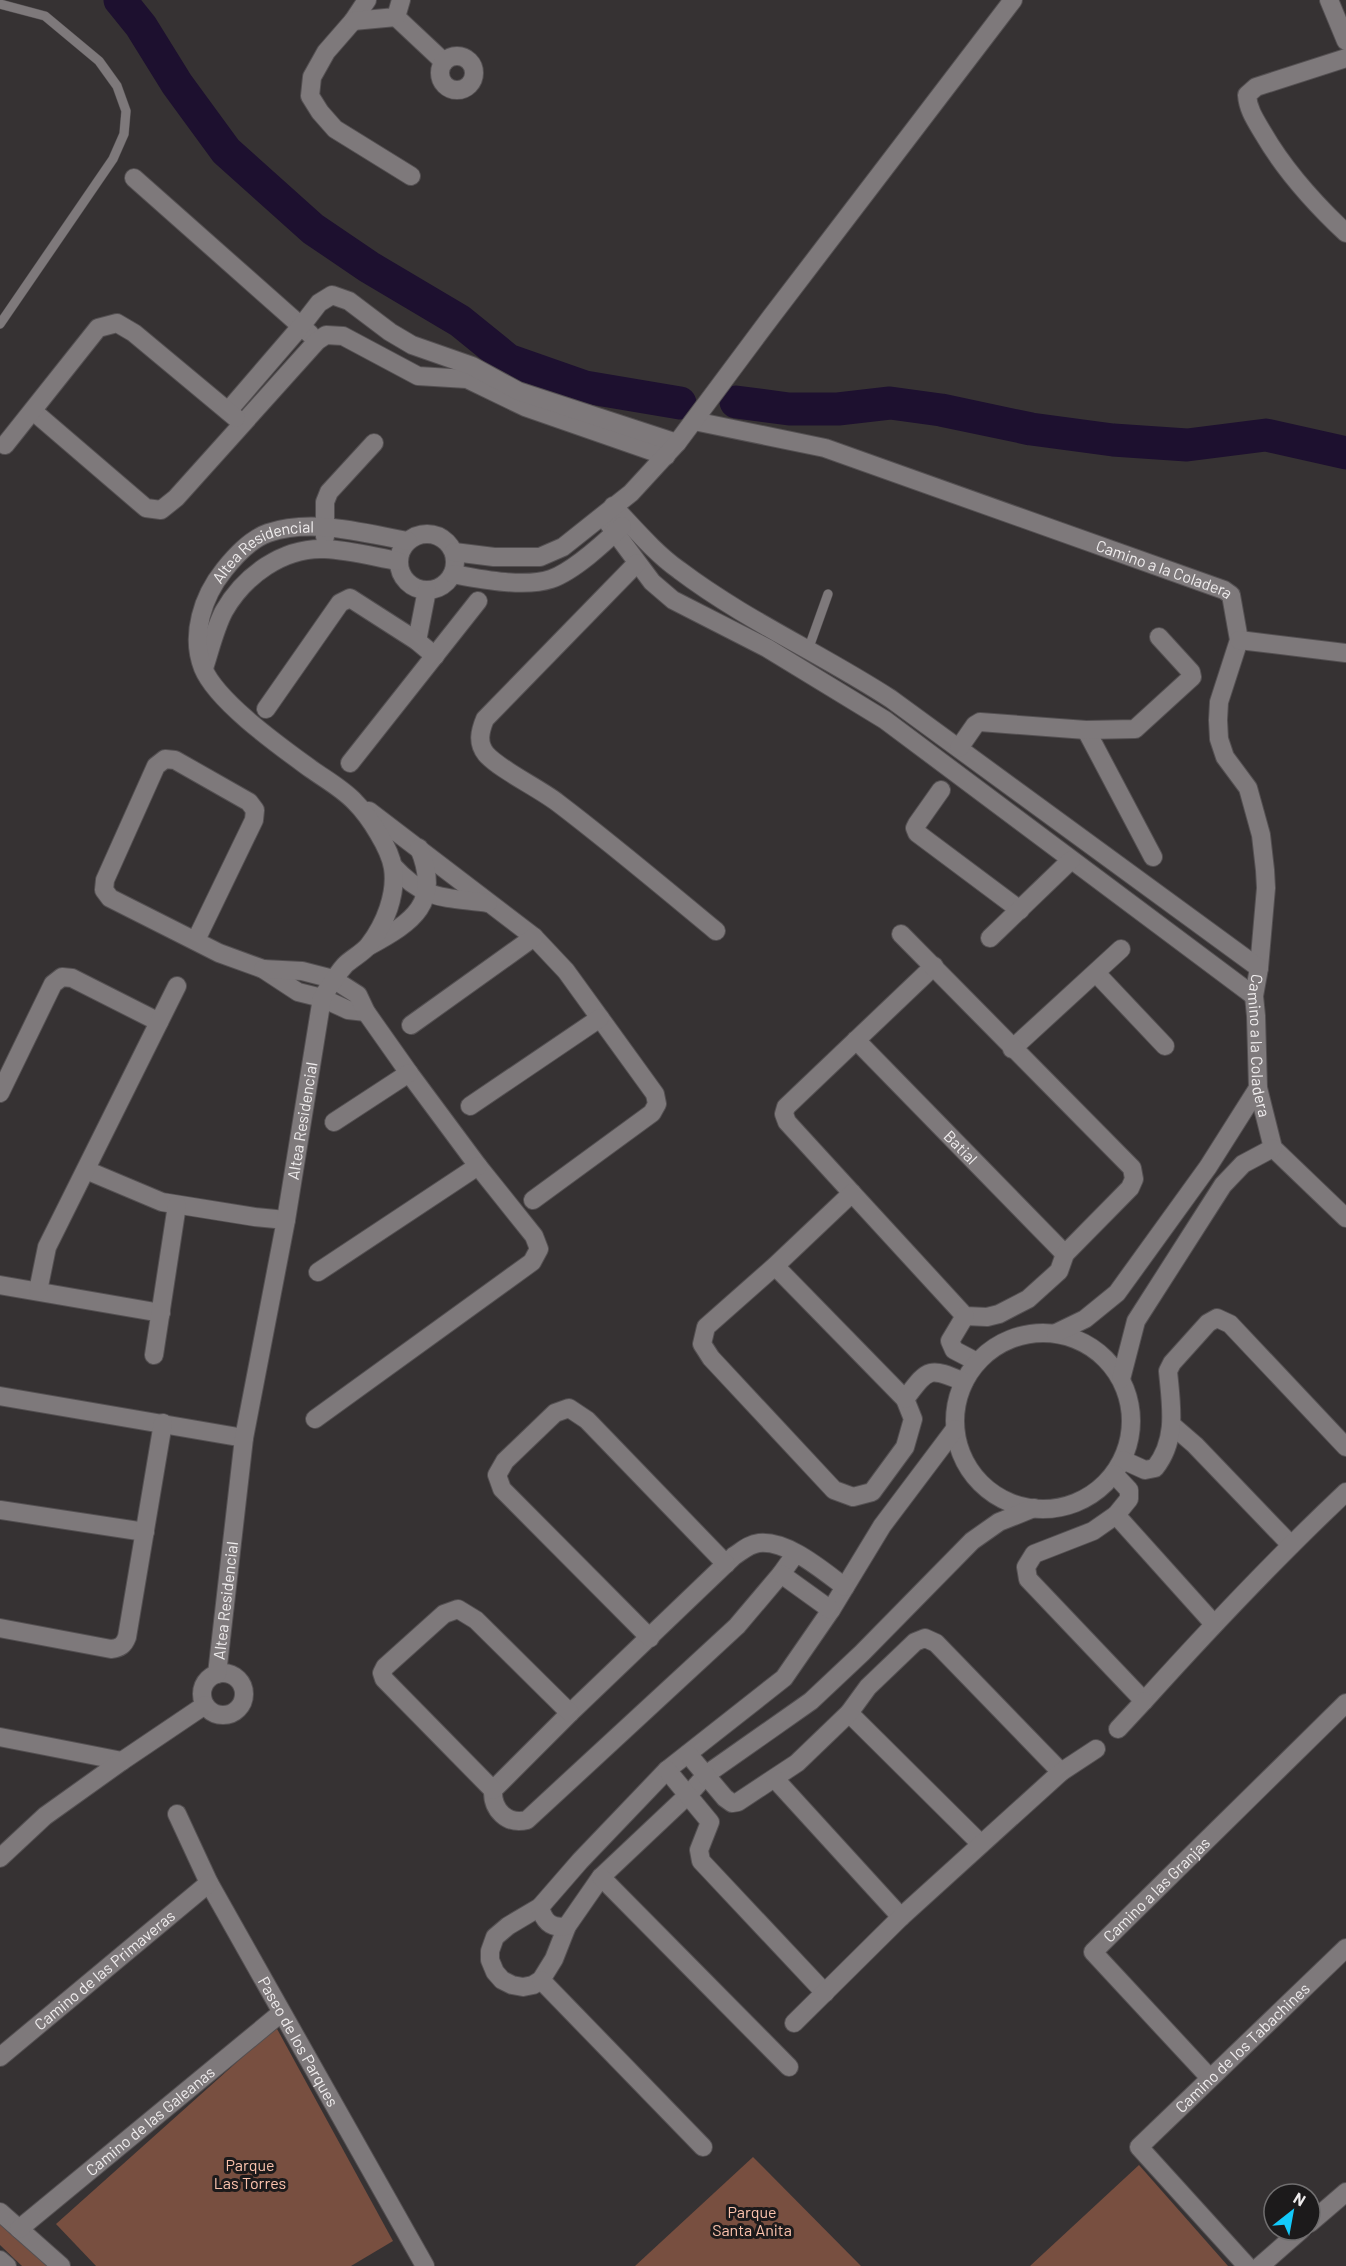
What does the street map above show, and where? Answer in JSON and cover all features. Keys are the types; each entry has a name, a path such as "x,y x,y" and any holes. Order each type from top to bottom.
{"street":[{"path":"367,0 353,21 326,52 312,77 310,96 335,129 411,176"},
{"path":"454,552 494,557 540,557 564,547 631,493 672,450 1013,0"},
{"path":"1329,0 1346,41"},
{"path":"353,21 398,9 444,62"},
{"path":"1346,58 1256,87 1247,95 1248,107 1278,160 1317,206 1346,233"},
{"path":"134,178 302,325 317,341"},
{"path":"228,411 319,303 332,295 349,301 390,332 412,345 472,366 518,391 672,450"},
{"path":"5,445 98,328 117,323 134,333 243,423"},
{"path":"33,411 146,508 161,510 176,498 317,341 326,335 343,336 418,376 467,379 525,407 672,450"},
{"name":"Camino a la Coladera","path":"694,421 825,448 1224,590 1231,595 1239,640 1219,702 1219,739 1225,757 1248,788 1261,835 1266,888 1259,968 1254,996 1258,1088 1273,1148"},
{"path":"325,549 326,502 329,492 374,443"},
{"path":"453,574 492,581 549,580 573,567 621,526 631,493"},
{"path":"608,511 621,526 677,569 735,608 891,699 1259,968"},
{"path":"621,526 637,563 652,582 673,600 767,648 885,720 1254,996"},
{"name":"Altea Residencial","path":"217,1674 244,1438 286,1220 322,998 333,979 369,946 390,903 394,885 393,866 377,832 355,801 278,745 227,702 204,670 198,652 200,623 207,596 236,554 267,533 299,527 325,527 408,541"},
{"path":"417,535 439,536 454,552 453,574 446,583 437,588 427,590 416,588 406,581 400,572 398,561 401,550 417,535"},
{"name":"Altea Residencial","path":"204,670 224,613 242,585 279,558 300,551 325,549 398,561"},
{"path":"637,563 485,719 480,731 480,740 484,752 493,761 557,802 716,931"},
{"path":"417,641 427,590"},
{"path":"266,709 340,603 350,598 417,641 435,656"},
{"path":"350,763 478,601"},
{"path":"767,648 776,631"},
{"path":"959,748 975,725 980,722 1086,730 1135,729 1190,681 1192,676 1191,672 1159,637"},
{"path":"1239,640 1346,653"},
{"path":"1086,730 1153,857"},
{"path":"196,940 254,820 255,810 249,802 175,760 165,759 156,766 105,880 104,890 110,898 219,953 263,969 298,992 322,998 348,1010 366,1012"},
{"path":"941,790 917,824 915,828 917,833 1020,910"},
{"path":"355,801 534,937 566,971 655,1094 657,1104 652,1113 533,1200"},
{"path":"369,946 401,928 415,915 426,893 427,874 418,847"},
{"path":"990,938 1020,910 1098,852"},
{"path":"393,866 408,882 426,893 489,903"},
{"path":"901,934 934,966 1012,1049 1132,1168 1134,1179 1130,1188 1065,1254 1059,1271 1028,1299 999,1314 987,1317 965,1316 787,1122 784,1114 786,1107 934,966"},
{"path":"411,1025 534,937"},
{"path":"1012,1049 1121,949"},
{"path":"263,969 302,971 333,979 358,995 366,1012 409,1073 478,1166 534,1236 539,1249 532,1262 315,1419"},
{"path":"1096,973 1165,1046"},
{"path":"0,1093 53,984 62,977 72,978 159,1022"},
{"path":"38,1291 47,1247 177,986"},
{"path":"470,1106 600,1018"},
{"name":"Batial","path":"856,1040 1065,1254"},
{"path":"334,1122 409,1073"},
{"path":"1056,1334 1085,1319 1117,1293 1208,1167 1258,1088"},
{"path":"1121,1379 1136,1321 1222,1185 1244,1164 1273,1148 1346,1218"},
{"path":"318,1272 478,1166"},
{"path":"86,1170 162,1202 286,1220"},
{"path":"775,1266 905,1399 913,1419 905,1447 872,1492 853,1497 834,1490 711,1358 702,1344 706,1327 852,1194"},
{"path":"154,1355 177,1205"},
{"path":"0,1285 161,1313"},
{"path":"965,1316 950,1341 954,1350 977,1362"},
{"path":"1118,1467 1145,1470 1155,1468 1163,1458 1173,1426 1168,1371 1172,1363 1208,1323 1217,1318 1230,1324 1346,1447"},
{"path":"1041,1332 1056,1334 1072,1337 1100,1353 1112,1365 1121,1379 1131,1411 1131,1428 1118,1467 1089,1497 1058,1508 1034,1508 1010,1502 984,1485 973,1473 964,1459 956,1429 955,1413 964,1382 977,1362 996,1346 1010,1339 1041,1332"},
{"path":"905,1399 928,1372 936,1371 964,1382"},
{"path":"0,1396 244,1438"},
{"path":"650,1638 502,1489 497,1475 505,1461 555,1413 569,1408 586,1420 726,1564"},
{"path":"0,1628 111,1649 124,1644 164,1423"},
{"path":"1173,1426 1195,1445 1290,1545"},
{"path":"956,1429 882,1526 831,1610 784,1678 668,1770 580,1861 540,1907 502,1930 492,1942 490,1959 495,1972 502,1980 512,1985 533,1985 540,1980 554,1959 567,1926 601,1877 707,1774 811,1701 862,1653 972,1541 999,1522 1034,1508"},
{"path":"1118,1467 1129,1490 1129,1499 1116,1515 1093,1531 1034,1554 1026,1567 1028,1579 1144,1701"},
{"path":"1118,1729 1290,1545 1346,1492"},
{"path":"0,1510 145,1532"},
{"path":"1116,1515 1214,1624"},
{"path":"493,1790 570,1713 726,1564 748,1546 759,1543 772,1544 796,1553 845,1587"},
{"path":"570,1713 476,1620 458,1609 444,1614 385,1667 382,1673 384,1679 493,1790 494,1803 505,1817 519,1822 527,1821 737,1626 796,1553"},
{"path":"781,1574 831,1610"},
{"path":"688,1754 725,1798 732,1803 738,1802 797,1762 849,1713 868,1687 915,1642 925,1638 936,1643 1061,1772"},
{"path":"225,1673 242,1684 245,1691 244,1699 233,1713 224,1716 205,1706 202,1698 203,1690 210,1678 225,1673"},
{"path":"0,1858 45,1816 205,1706"},
{"name":"Camino a las Granjas","path":"1210,2078 1093,1952 1344,1708"},
{"path":"849,1713 981,1844"},
{"path":"0,1737 122,1761"},
{"path":"794,2023 901,1917 981,1844 1061,1772 1096,1749"},
{"path":"668,1770 710,1822 699,1850 701,1861 825,1993"},
{"path":"775,1779 901,1917"},
{"name":"Paseo de los Parques","path":"177,1814 209,1883 420,2264"},
{"path":"601,1877 789,2067"},
{"name":"Camino de las Primaveras","path":"0,2057 209,1883"},
{"path":"540,1907 545,1921 551,1926 567,1926"},
{"name":"Camino de los Tabachines","path":"1246,2266 1139,2147 1346,1948"},
{"path":"540,1980 703,2146"},
{"name":"Camino de las Galeanas","path":"19,2229 281,2013"},
{"path":"1322,2213 1346,2192"},
{"path":"0,2212 61,2266"},
{"path":"1260,2266 1288,2242"},
{"path":"0,2260 7,2266"}],"lane":[{"path":"0,4 45,16 99,61 117,86 126,111 124,134 113,159 0,324"},
{"path":"808,650 828,594"}],"green space":[{"name":"Parque Las Torres","path":"276,2027 393,2241 351,2266 96,2266 56,2224"},
{"name":"Parque Santa Anita","path":"753,2157 861,2266 635,2266"},
{"path":"1139,2165 1228,2266 1030,2266"},
{"path":"0,2221 48,2266 22,2266 0,2245"}],"waterway":[{"path":"120,0 141,26 177,84 226,151 313,229 369,267 460,321 508,360 585,387 680,403"},
{"path":"736,402 789,409 838,409 890,403 941,410 1031,429 1113,440 1187,445 1266,435 1346,453"}]}
